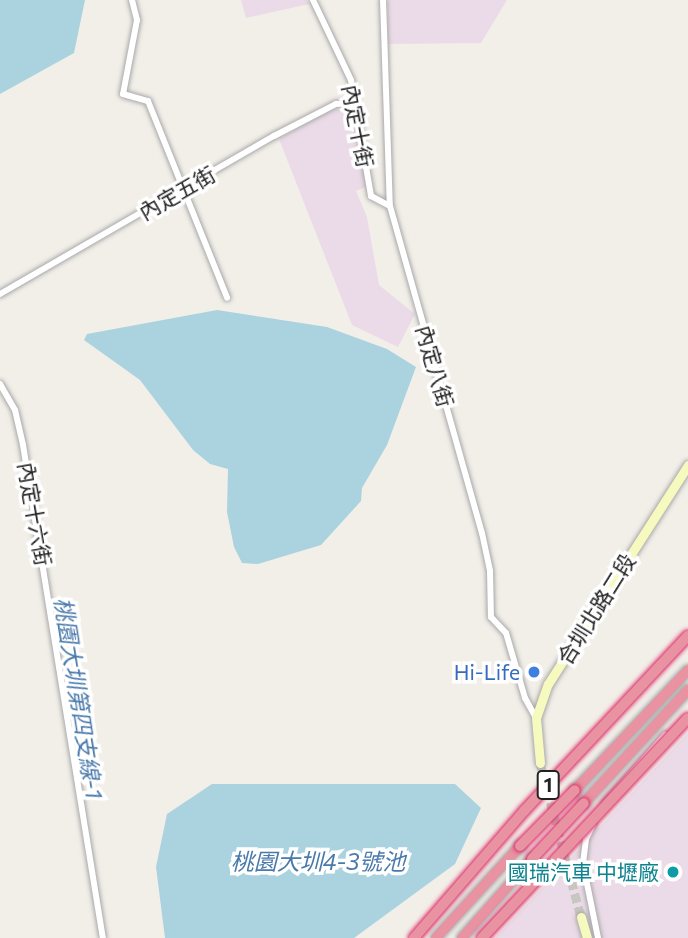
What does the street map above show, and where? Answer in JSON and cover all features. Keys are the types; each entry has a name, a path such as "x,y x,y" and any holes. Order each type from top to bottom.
{"highway":[{"name":"1","path":"414,938 524,811 688,636"},
{"name":"1","path":"436,938 688,670"},
{"name":"1","path":"462,938 688,690"},
{"path":"482,938 688,718"}],"street":[{"path":"132,0 137,20 123,94 148,101 227,298"},
{"name":"內定十街","path":"313,0 351,80 371,196 390,205"},
{"name":"內定八街","path":"383,0 390,205 482,533 490,571 491,617 506,633 525,698 536,718"},
{"name":"內定五街","path":"0,294 336,104 356,103"},
{"name":"內定十六街","path":"0,384 16,413 103,938"},
{"name":"合圳北路二段","path":"540,763 536,718 548,684 688,466"},
{"path":"598,938 585,886 586,839 611,791 688,711"},
{"path":"581,917 587,938"}],"shaded area":[{"path":"241,0 307,0 309,4 246,18"},
{"path":"388,0 507,0 481,43 388,44"},
{"path":"330,109 355,111 368,186 356,191 367,217 379,285 415,314 398,347 352,325 279,139"},
{"path":"688,733 688,938 495,938 554,876"}],"water":[{"path":"0,0 85,0 74,53 0,94"},
{"path":"217,310 327,327 387,349 416,367 387,445 362,488 361,501 321,545 258,564 242,563 234,547 227,512 228,469 210,464 193,450 140,380 84,340 87,334"},
{"name":"桃園大圳4-3號池","path":"212,784 455,784 481,808 455,864 354,938 165,938 156,867 167,814"}],"tunnel":[{"path":"540,763 581,917"}],"place":[{"name":"Hi-Life","path":"534,672"},
{"name":"國瑞汽車 中壢廠","path":"673,872"}],"water label":[{"name":"桃園大圳第四支線-1","path":"79,698"}]}
